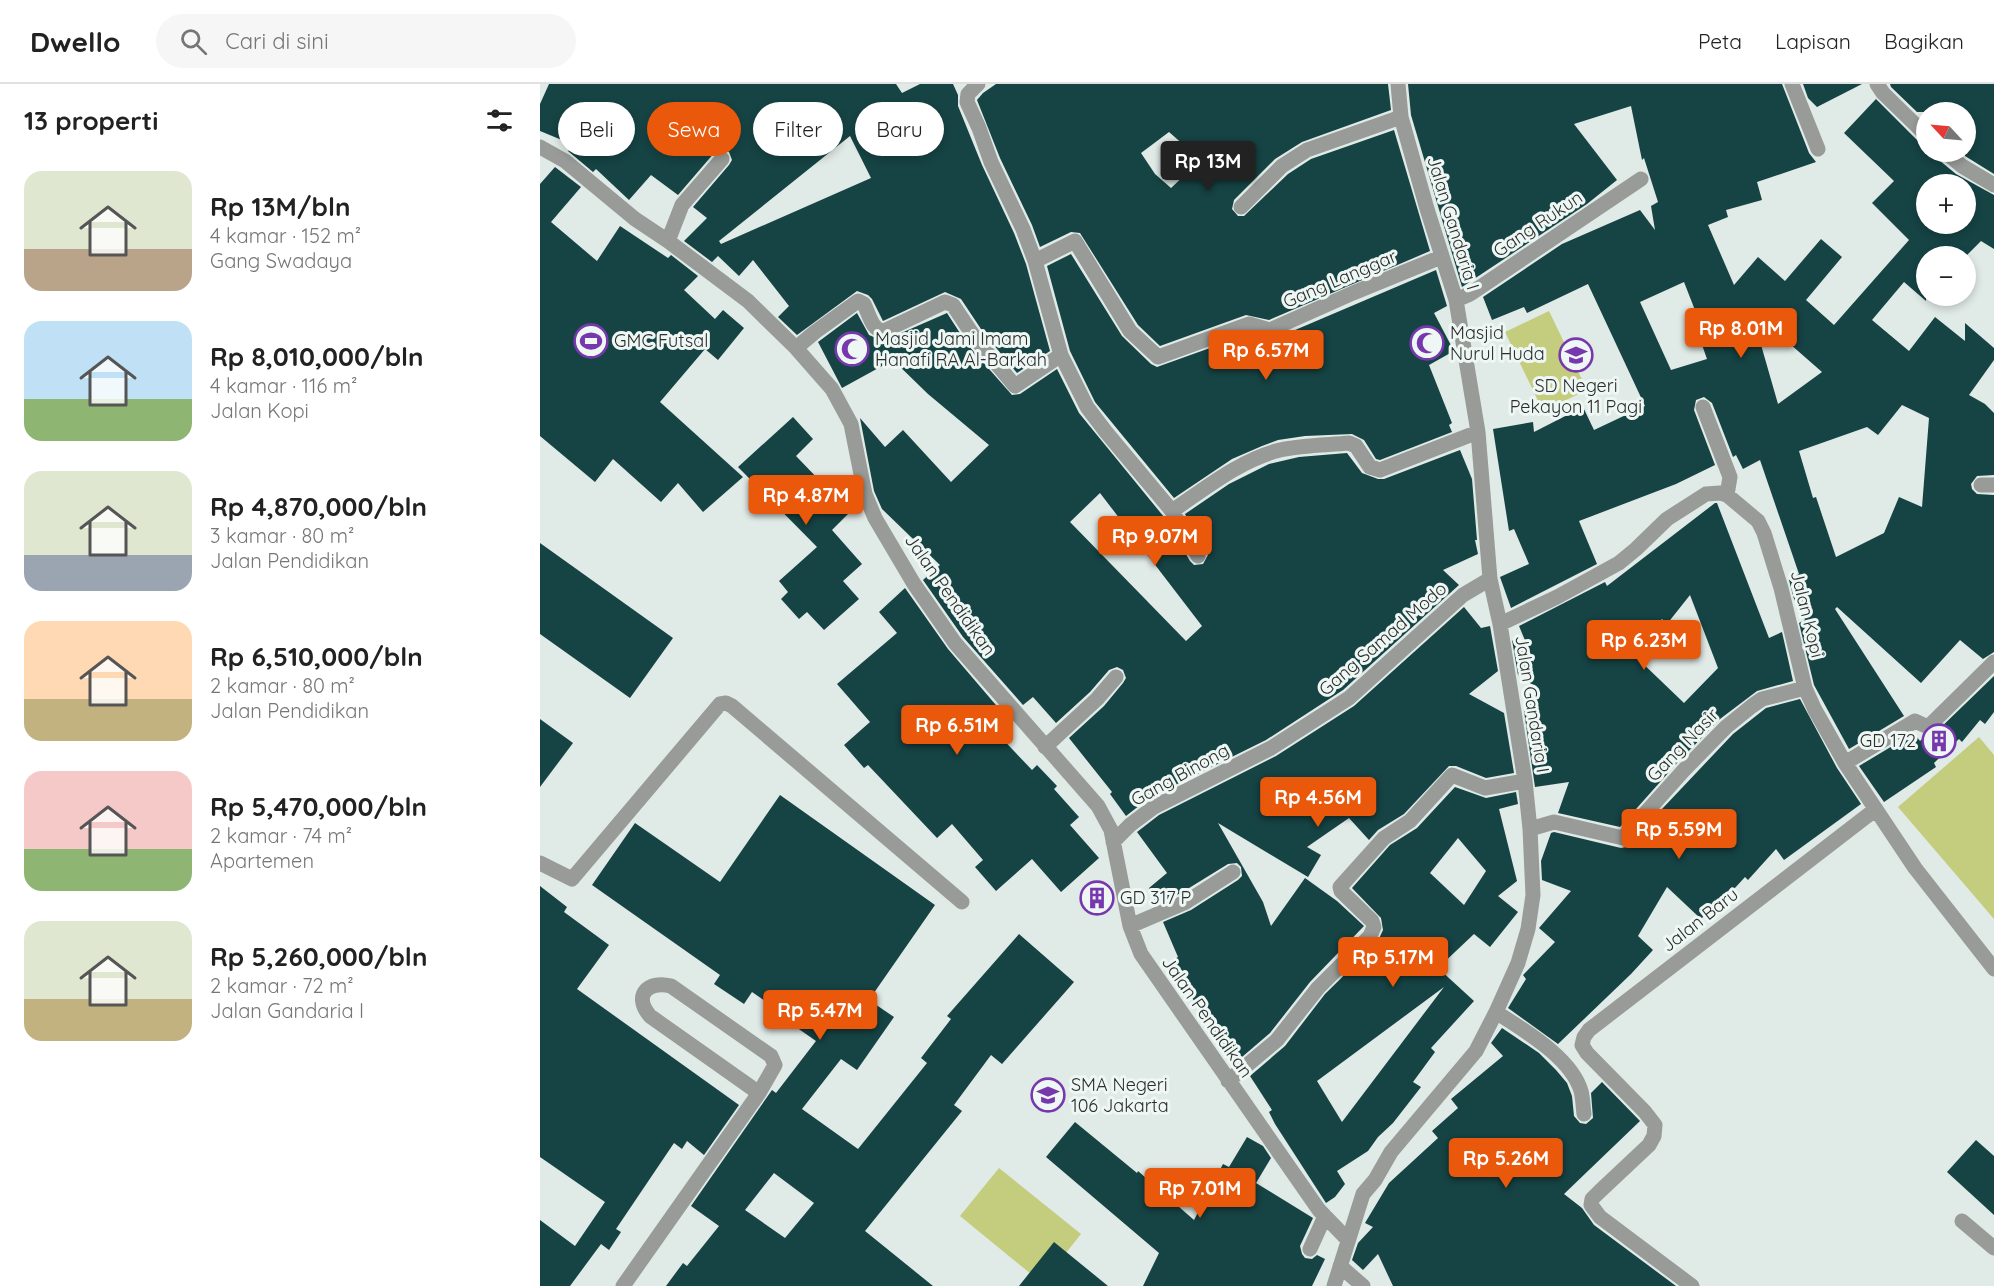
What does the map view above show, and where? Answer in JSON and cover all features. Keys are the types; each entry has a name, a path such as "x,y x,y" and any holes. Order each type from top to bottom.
{"street":[{"path":"978,84 968,94 967,102 1035,261 1061,355 1093,415 1172,511 1198,556"},
{"name":"Jalan Gandaria I","path":"1334,1286 1363,1194 1375,1180 1390,1152 1476,1051 1496,1012 1518,963 1528,929 1533,895 1525,781 1500,624 1490,579 1478,432 1456,300 1441,257 1401,117 1398,84"},
{"path":"1791,84 1818,149"},
{"path":"1877,84 1883,93 1916,125"},
{"path":"1241,207 1282,166 1306,150 1401,117"},
{"name":"Jalan Pendidikan","path":"540,147 565,161 635,219 748,301 796,348 832,389 850,424 864,494 875,518 914,584 955,643 1098,806 1111,830 1130,926 1141,954 1325,1216 1348,1240"},
{"path":"668,241 682,205 722,159"},
{"path":"1957,162 1994,185"},
{"name":"Gang Rukun","path":"1456,300 1641,179"},
{"name":"Gang Langgar","path":"1035,261 1075,241 1125,324 1153,354 1161,356 1249,324 1270,330 1441,257"},
{"path":"796,348 858,301 864,304 875,329 880,332 945,302 953,305 975,338 1015,386 1061,355"},
{"path":"1500,624 1557,597 1619,563 1666,519 1706,494 1727,495 1730,477 1703,407"},
{"path":"1172,511 1224,475 1278,451 1349,442 1356,446 1370,467 1380,470 1478,432"},
{"name":"Jalan Kopi","path":"1727,495 1758,521 1764,533 1781,588 1805,688 1815,710 1845,763 1915,868 1994,969"},
{"name":"Gang Samad Modo","path":"1271,748 1349,698 1462,595 1490,579"},
{"path":"1845,763 1914,722 1928,727 1994,662"},
{"path":"1045,747 1097,699 1116,677"},
{"name":"Gang Nasir","path":"1530,828 1554,822 1623,838 1684,770 1752,706 1762,699 1805,688"},
{"path":"540,863 572,879 720,704 726,703 962,902"},
{"name":"Gang Binong","path":"1113,842 1130,825 1154,807 1271,748"},
{"path":"1228,1081 1277,1040 1318,988 1370,936 1374,924 1341,891 1340,887 1390,833 1410,822 1452,775 1485,788 1525,781"},
{"name":"Jalan Baru","path":"1692,1286 1600,1217 1591,1205 1592,1199 1649,1145 1654,1136 1655,1125 1587,1053 1582,1045 1584,1037 1589,1030 1876,809"},
{"path":"1130,926 1186,902 1233,872"},
{"path":"623,1286 759,1093 776,1065 771,1056 671,986 660,983 644,992 641,1000 643,1008 650,1016 759,1093"},
{"path":"1496,1012 1542,1044 1572,1073 1581,1090 1584,1114"},
{"path":"1310,1249 1325,1216"},
{"path":"1962,1221 1994,1248"},
{"path":"1341,1266 1363,1286"}],"green space":[{"path":"1549,311 1587,390 1543,411 1505,332"},
{"path":"1979,737 1994,755 1994,919 1898,807"},
{"path":"999,1168 1081,1234 1042,1283 960,1216"}],"building":[{"path":"549,84 896,84 902,93 920,84 953,84 958,95 958,106 1026,264 1050,351 1017,373 983,332 961,299 945,292 883,321 872,299 857,291 797,335 778,317 789,306 753,260 739,276 718,256 712,262 684,241 707,218 693,207 729,165 732,160 730,156 741,156 741,102 647,102 647,156 712,156 678,195 651,175 629,200 596,169 593,172 574,156 635,156 635,102 558,102 558,138 540,131 540,104","holes":["753,102 843,102 843,142 850,136 855,146 855,102 944,102 944,156 860,156 871,178 721,244 719,241 825,156 753,156"]},
{"path":"996,84 1388,84 1391,110 1302,142 1275,159 1234,200 1232,209 1238,216 1244,216 1288,174 1311,159 1394,130 1430,251 1269,320 1246,315 1160,346 1138,325 1080,233 1071,232 1040,247 977,100","holes":["1169,132 1201,160 1171,188 1155,174 1141,153"]},
{"path":"1408,84 1782,84 1809,153 1816,162 1757,182 1762,200 1726,210 1728,217 1708,225 1734,285 1758,257 1785,281 1821,239 1842,257 1806,300 1834,325 1909,240 1872,203 1894,181 1844,133 1876,99 1916,139 1916,162 1941,162 1956,174 1916,174 1916,234 1976,234 1976,185 1994,195 1994,249 1981,241 1976,246 1916,246 1916,292 1904,282 1872,320 1909,351 1935,317 1965,341 1965,323 1994,348 1994,360 1969,395 1985,404 1994,413 1994,475 1977,476 1971,484 1977,494 1994,495 1994,652 1983,659 1960,640 1921,683 1837,607 1835,609 1904,716 1849,749 1814,685 1799,623 1805,620 1794,599 1789,580 1799,574 1760,460 1743,469 1736,455 1733,457 1712,403 1704,397 1696,400 1694,410 1715,465 1676,484 1579,521 1597,564 1511,608 1500,577 1529,564 1514,529 1509,531 1493,429 1533,422 1534,432 1583,407 1594,430 1645,406 1588,284 1527,313 1524,307 1492,320 1483,297 1562,244 1640,210 1655,230 1651,206 1658,202 1644,158 1642,160 1631,106 1574,124 1617,180 1587,204 1462,287 1411,115","holes":["1684,282 1700,323 1695,325 1707,359 1671,370 1640,302","1751,310 1822,372 1778,404","1902,405 1929,418 1922,507 1899,497 1884,533 1836,557 1816,497 1813,498 1799,451 1867,427 1878,435"]},
{"path":"1803,84 1862,84 1817,107 1808,98"},
{"path":"1890,84 1994,84 1994,174 1975,162 1976,102 1916,102 1916,111"},
{"path":"555,167 581,187 551,222 597,261 620,226 668,258 671,255 698,276 684,290 715,319 723,310 744,328 718,360 705,349 660,402 743,477 703,512 678,483 661,502 613,459 595,482 540,436 540,184"},
{"path":"1071,254 1122,336 1157,367 1249,334 1274,339 1436,270 1447,306 1434,313 1454,351 1429,365 1452,423 1449,425 1452,432 1380,460 1376,459 1364,440 1352,434 1305,436 1278,440 1232,459 1174,498 1095,402 1070,351 1047,266"},
{"path":"857,313 869,335 883,341 947,313 967,344 1012,395 1020,394 1057,369 1079,413 1164,517 1194,565 1203,564 1208,555 1185,514 1229,484 1269,464 1299,457 1347,453 1362,473 1384,479 1460,450 1472,479 1477,540 1475,540 1478,554 1443,570 1459,585 1343,690 1266,740 1149,798 1126,816 1110,794 1112,792 1069,738 1104,706 1123,683 1126,678 1123,670 1117,667 1109,670 1090,692 1056,723 1033,697 1023,705 963,637 923,580 940,565 882,509 874,491 860,418 885,447 903,430 951,482 989,445 928,394 893,360 842,388 818,342","holes":["1100,493 1202,626 1186,641 1070,522"]},
{"path":"793,417 813,439 796,456 850,512 832,530 862,564 843,581 859,599 824,630 807,612 799,619 781,599 788,592 779,581 817,547 738,467"},
{"path":"1717,503 1769,638 1782,632 1793,681 1757,691 1720,719 1620,827 1558,813 1569,782 1535,787 1524,711 1539,689 1518,675 1512,640 1534,662 1519,626 1605,582 1607,586","holes":["1690,595 1718,668 1684,703 1635,656 1662,619 1667,624"]},
{"path":"540,543 673,638 630,698 540,634"},
{"path":"905,588 948,649 1007,718 993,729 1032,770 1037,765 1057,786 1054,789 1079,817 1070,825 1099,858 1061,892 1032,859 996,891 975,867 983,860 952,824 937,838 868,765 864,768 844,745 870,722 837,684 897,633 879,612"},
{"path":"1464,607 1481,628 1490,626 1498,671 1469,694 1504,713 1514,773 1486,778 1456,766 1449,766 1404,814 1378,830 1369,840 1349,818 1307,847 1321,855 1308,877 1218,823 1263,902 1271,926 1305,878 1337,901 1364,926 1310,982 1270,1033 1235,1063 1196,1005 1173,960 1178,957 1163,922 1191,910 1238,880 1242,876 1241,867 1237,863 1228,864 1181,893 1156,904 1149,888 1167,873 1137,832 1159,815 1276,756 1354,706"},
{"path":"1994,676 1994,712 1985,724 1980,720 1962,742 1959,739 1934,763 1936,767 1884,802 1859,766 1914,733 1920,741 1925,736 1934,734"},
{"path":"1800,699 1837,768 1861,804 1784,860 1776,849 1748,880 1745,877 1734,889 1732,887 1701,919 1667,887 1638,936 1653,950 1558,1044 1508,1008 1526,979 1523,975 1555,942 1539,928 1571,891 1542,880 1541,861 1551,833 1621,848 1626,847 1733,734 1766,708"},
{"path":"540,719 573,743 540,787"},
{"path":"1455,787 1486,798 1516,792 1518,804 1499,809 1517,881 1498,896 1518,912 1490,947 1474,934 1438,968 1474,1001 1431,1048 1435,1052 1413,1082 1421,1087 1393,1123 1378,1137 1368,1151 1337,1171 1345,1184 1335,1197 1326,1203 1275,1124 1269,1112 1272,1110 1250,1076 1285,1046 1325,994 1377,943 1383,930 1381,918 1352,888 1390,845 1417,828","holes":["1458,838 1486,871 1464,905 1430,873","1444,987 1342,1122 1317,1081"]},
{"path":"780,795 935,905 869,1000 894,1017 857,1070 841,1059 802,1109 858,1149 927,1063 921,1058 951,1019 947,1016 1019,934 1074,982 1002,1064 991,1055 954,1105 962,1111 865,1231 933,1286 666,1286 683,1263 687,1266 719,1226 691,1206 772,1090 776,1093 816,1041 752,992 744,1004 714,984 720,975 592,885 635,823 720,882","holes":["774,1173 814,1203 785,1238 745,1210"]},
{"path":"540,886 567,907 564,912 609,945 577,989 739,1105 704,1155 687,1141 682,1149 674,1143 616,1229 621,1232 609,1250 601,1244 570,1286 540,1286 540,1220 575,1246 605,1202 540,1157"},
{"path":"1502,1028 1539,1053 1567,1083 1572,1096 1574,1116 1580,1123 1586,1124 1593,1118 1591,1093 1602,1082 1640,1121 1564,1194 1582,1208 1594,1225 1676,1286 1393,1286 1378,1254 1363,1270 1352,1260 1358,1243 1373,1227 1365,1223 1389,1183 1438,1138 1432,1131 1458,1108 1451,1099 1503,1056 1491,1043"},
{"path":"1075,1122 1137,1173 1138,1171 1194,1220 1223,1164 1229,1167 1247,1137 1263,1146 1271,1158 1256,1183 1313,1218 1300,1246 1302,1254 1305,1258 1312,1259 1317,1255 1325,1259 1312,1286 1143,1286 1159,1253 1046,1157"},
{"path":"1976,1140 1994,1156 1994,1215 1947,1172"},
{"path":"1054,1242 1108,1286 1019,1286"}],"place":[{"name":"GMC Futsal","path":"591,341"},
{"name":"Masjid Nurul Huda","path":"1427,343"},
{"name":"Masjid Jami Imam Hanafi RA Al-Barkah","path":"852,349"},
{"name":"SD Negeri Pekayon 11 Pagi","path":"1576,355"},
{"name":"GD 172","path":"1939,741"},
{"name":"GD 317 P","path":"1097,898"},
{"name":"SMA Negeri 106 Jakarta","path":"1048,1095"}]}
